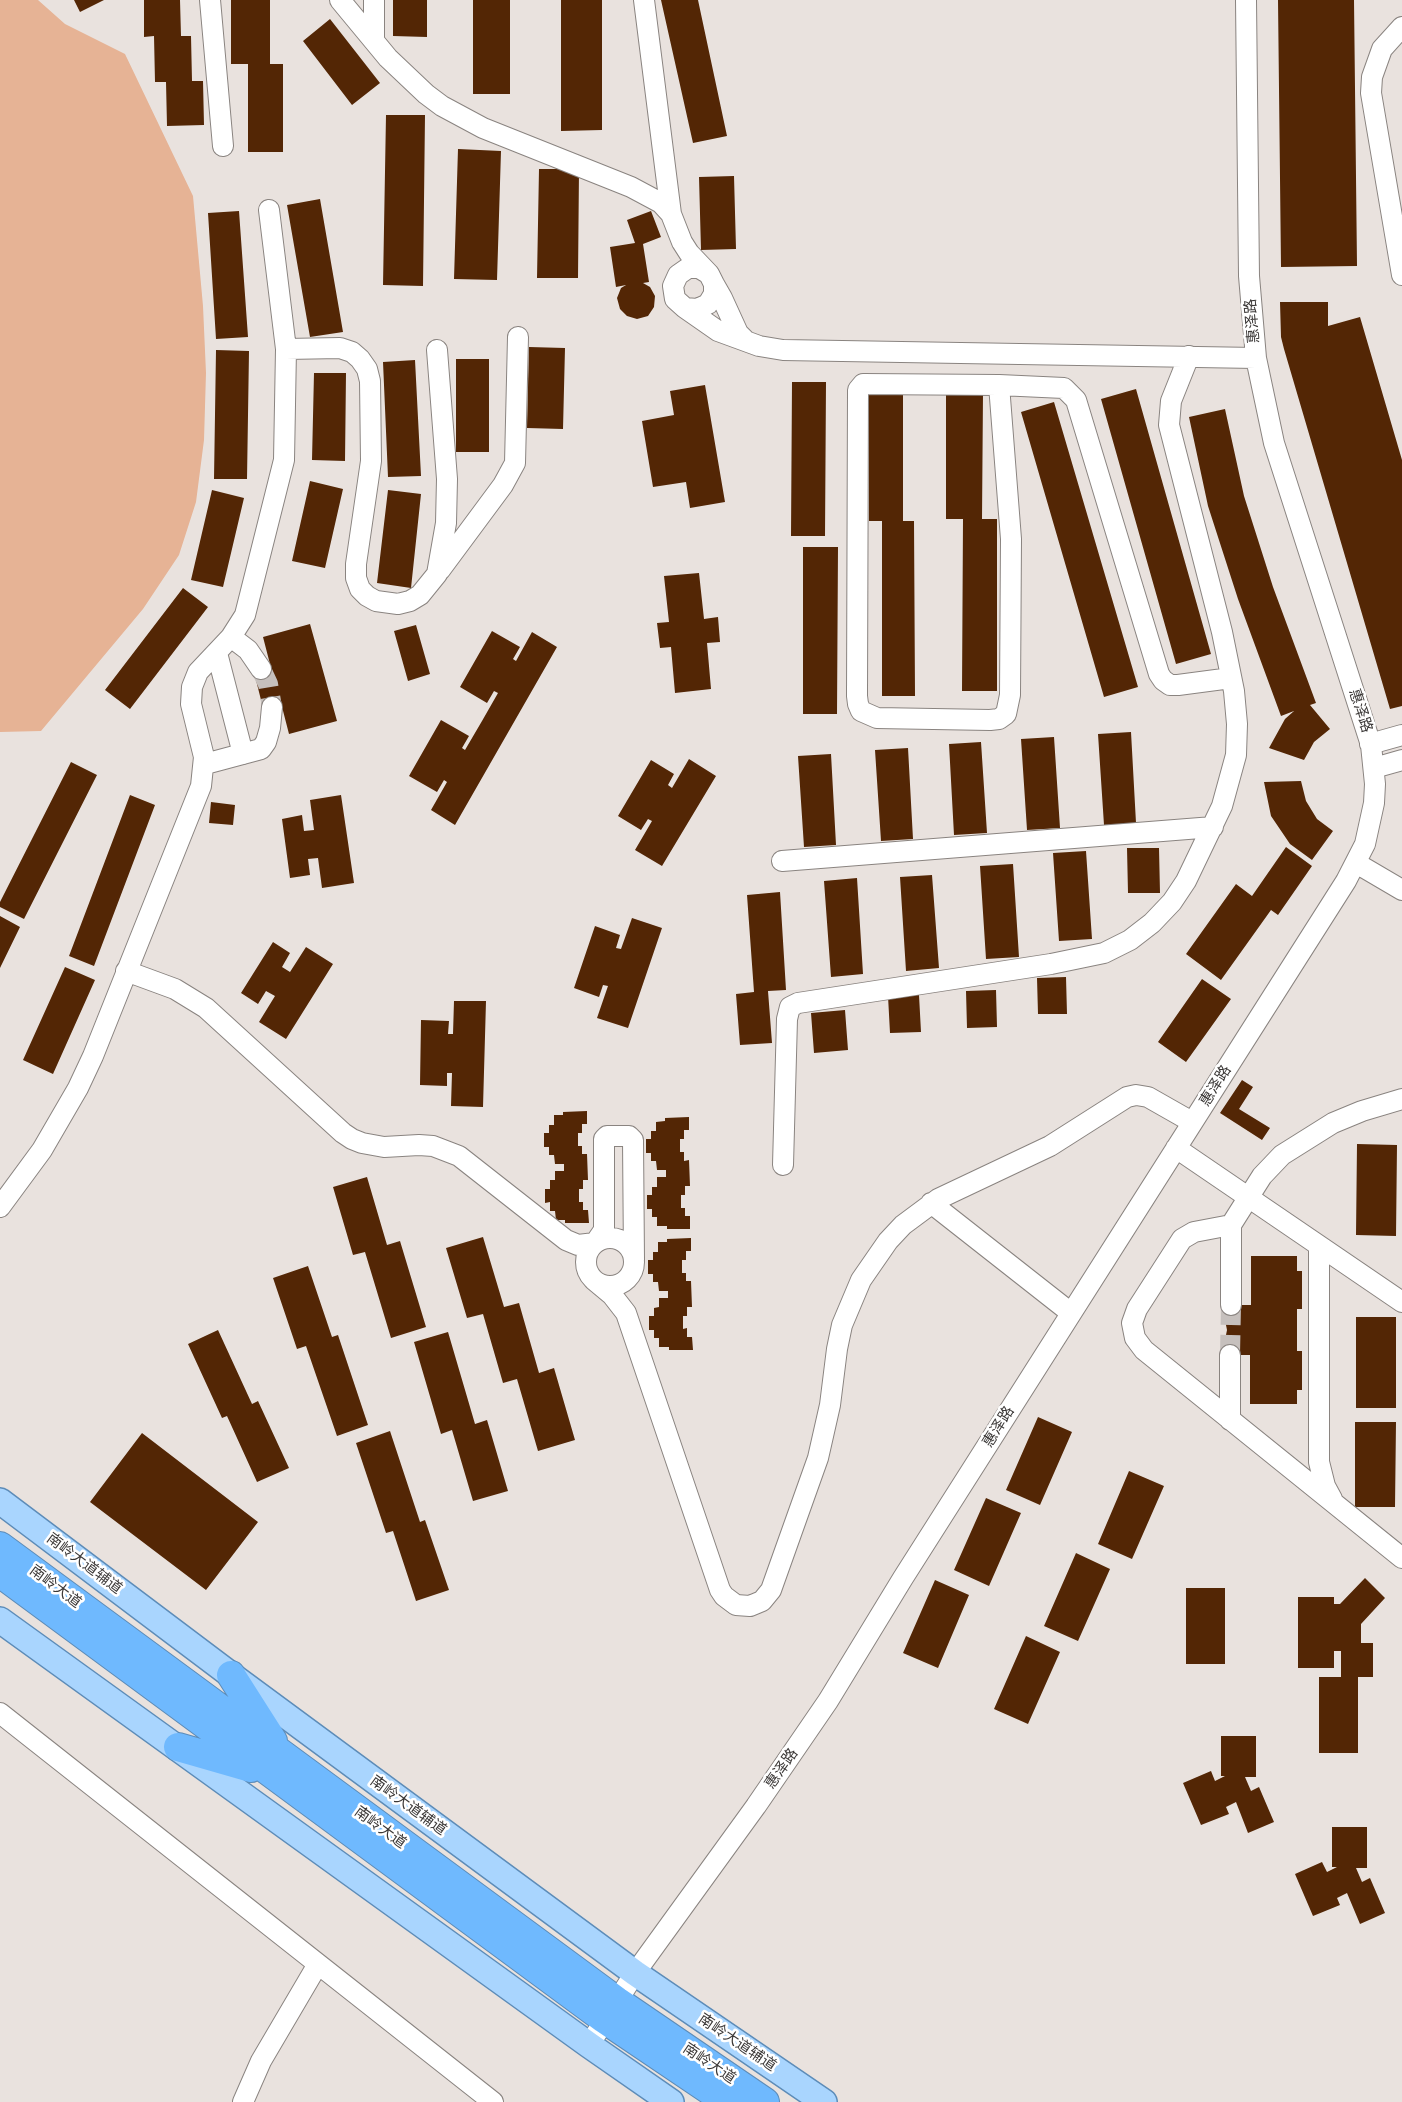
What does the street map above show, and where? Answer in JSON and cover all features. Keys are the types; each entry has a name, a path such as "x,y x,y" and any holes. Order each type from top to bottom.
{"highway":[{"name":"南岭大道","path":"0,1546 275,1764"},
{"name":"南岭大道","path":"0,1573 275,1764 611,2010 727,2102"},
{"path":"230,1675 275,1764"},
{"path":"178,1747 275,1764"},
{"name":"南岭大道","path":"611,2010 765,2102"}],"main road":[{"name":"南岭大道辅道","path":"0,1501 230,1675 636,1973 824,2102"},
{"path":"0,1620 589,2045 671,2102"}],"street":[{"path":"210,0 223,146"},
{"path":"340,0 388,58 426,94 462,118 647,194 661,204 674,221 689,253 711,279 738,333 746,341"},
{"path":"374,0 374,41"},
{"path":"644,0 679,254 673,286 675,299 718,331 771,349 783,350 1256,358"},
{"name":"惠泽路","path":"589,2045 636,1973 756,1806 828,1701 903,1578 1356,863 1370,824 1374,803 1374,768 1370,744 1274,443 1256,358 1249,276 1246,0"},
{"path":"1402,27 1382,49 1376,63 1371,93 1402,274"},
{"path":"0,1207 42,1150 78,1088 93,1056 201,786 205,764 190,696 198,672 231,638 245,615 284,460 286,349 269,210"},
{"path":"673,286 678,275 688,268 699,268 711,279 714,294 708,304 697,309 685,308"},
{"path":"286,349 340,348 352,352 367,369 370,381 371,461 356,564 356,578 360,589 367,596 385,603 404,602 420,595 502,485 515,463 518,337"},
{"path":"437,350 448,493 446,523 437,574"},
{"path":"783,1165 787,1019 790,1007 798,1003 1051,964 1104,953 1130,940 1152,923 1172,902 1186,881 1213,827 1230,782 1236,754 1238,724 1222,632 1169,425 1171,401 1189,356"},
{"path":"1000,386 1011,539 1010,695 1006,714 999,719 990,720 877,718 868,716 861,711 857,696 858,390 863,384 1000,386 1064,388 1076,400 1159,674 1170,685 1231,678"},
{"path":"231,638 248,650 261,669"},
{"path":"217,652 243,754"},
{"path":"205,764 257,751 264,746 270,728 272,707"},
{"path":"1370,744 1402,735"},
{"path":"1374,768 1402,760"},
{"path":"782,861 1213,827"},
{"path":"1356,863 1402,890"},
{"path":"126,971 174,989 206,1008 343,1133 352,1139 384,1147 433,1146 459,1156 471,1163 566,1240 579,1255 591,1276 612,1295 626,1313 720,1590 724,1596 736,1605 743,1606 757,1604 771,1590 818,1458 830,1405 842,1325 861,1280 888,1241 903,1225 931,1203 957,1188 1050,1146 1127,1098 1136,1095 1148,1097 1192,1122"},
{"path":"1231,1305 1231,1225 1262,1176 1282,1155 1333,1123 1362,1111 1402,1099"},
{"path":"595,1243 587,1257 586,1266 591,1276 608,1286 616,1286 624,1282 634,1266 629,1247 611,1232 604,1139 607,1136 629,1136 632,1140 634,1266 627,1290 626,1313"},
{"path":"1176,1148 1402,1302"},
{"path":"931,1203 1071,1313"},
{"path":"1231,1225 1194,1232 1185,1236 1137,1308 1132,1323 1132,1331 1138,1345 1402,1558"},
{"path":"611,1232 626,1240 634,1228"},
{"path":"566,1240 578,1245 595,1243 611,1232"},
{"path":"1319,1246 1319,1462 1325,1486 1338,1507"},
{"path":"1230,1355 1230,1420"},
{"path":"1297,1474 1302,1475 1312,1472 1319,1462"},
{"path":"0,1713 493,2102"},
{"path":"243,2102 261,2061 318,1964"}],"shaded area":[{"path":"0,0 38,0 65,24 125,54 193,196 203,306 206,373 204,440 196,502 179,555 143,609 41,731 0,732"}],"building":[{"path":"74,0 104,0 80,12"},
{"path":"144,0 180,0 181,36 191,36 192,81 203,81 204,125 167,126 166,82 155,82 154,36 144,37"},
{"path":"231,0 270,0 270,64 283,64 283,152 248,152 248,64 231,64"},
{"path":"393,0 427,0 427,37 393,36"},
{"path":"473,0 510,0 510,94 473,94"},
{"path":"561,0 602,0 602,130 561,131"},
{"path":"661,0 698,0 727,136 693,143"},
{"path":"1278,0 1354,0 1357,266 1281,267"},
{"path":"330,19 380,83 352,105 303,41"},
{"path":"386,115 425,115 423,286 383,285"},
{"path":"458,149 501,151 497,280 454,279"},
{"path":"539,169 579,169 578,278 537,278"},
{"path":"734,176 736,249 701,250 699,177"},
{"path":"320,199 343,332 310,337 287,205"},
{"path":"239,211 248,337 216,339 208,213"},
{"path":"651,211 661,237 643,244 649,282 643,283 650,287 655,296 654,307 648,316 637,319 627,316 620,309 617,298 621,288 626,285 616,287 610,247 635,243 627,220"},
{"path":"1280,302 1328,302 1328,326 1360,317 1402,460 1402,706 1390,709 1284,349 1281,337"},
{"path":"529,347 565,348 563,429 527,428"},
{"path":"216,350 249,351 247,479 214,479"},
{"path":"456,359 489,359 489,452 456,452"},
{"path":"415,360 421,476 388,477 383,362"},
{"path":"314,373 346,373 345,461 312,460"},
{"path":"792,382 826,382 825,536 791,536"},
{"path":"705,385 725,502 690,508 686,482 653,487 642,421 674,415 670,391"},
{"path":"1136,389 1211,654 1176,664 1101,399"},
{"path":"869,391 903,391 903,521 914,521 915,696 882,696 882,521 869,521"},
{"path":"946,393 983,393 982,519 997,519 997,691 962,691 963,519 946,519"},
{"path":"1054,402 1138,687 1104,697 1021,412"},
{"path":"1225,409 1244,496 1273,587 1316,703 1310,705 1330,729 1314,742 1304,760 1269,748 1285,719 1294,711 1281,716 1238,599 1208,506 1189,417"},
{"path":"310,481 343,489 325,568 292,561"},
{"path":"212,490 244,498 223,587 191,580"},
{"path":"388,490 421,494 411,588 377,583"},
{"path":"803,547 838,547 837,714 803,714"},
{"path":"699,573 704,619 718,617 720,642 707,643 711,689 675,693 671,647 660,648 657,623 669,622 664,576"},
{"path":"183,588 208,607 130,709 105,690"},
{"path":"310,624 337,721 289,734 281,703 263,708 254,672 271,668 263,637"},
{"path":"416,625 430,674 408,681 394,631"},
{"path":"492,631 520,647 513,659 516,661 532,632 557,647 455,825 431,810 447,782 444,780 437,792 409,776 441,720 469,736 462,748 465,750 482,721 498,693 494,691 487,703 460,687"},
{"path":"1131,732 1136,823 1104,825 1098,734"},
{"path":"1054,737 1060,828 1027,830 1021,739"},
{"path":"981,742 987,833 954,835 949,744"},
{"path":"908,748 913,839 881,841 875,750"},
{"path":"831,754 836,845 804,847 798,756"},
{"path":"689,759 716,776 662,866 635,850 652,821 648,819 641,830 618,816 651,760 674,774 668,785 672,788"},
{"path":"71,762 97,775 24,919 0,907 0,902"},
{"path":"1301,781 1306,801 1317,819 1333,831 1312,860 1290,844 1271,816 1264,782"},
{"path":"130,795 155,805 94,966 69,956"},
{"path":"341,795 354,883 322,888 318,858 308,859 310,875 290,878 282,819 302,815 304,831 314,830 310,800"},
{"path":"211,802 235,805 233,825 209,823"},
{"path":"1286,847 1312,866 1278,915 1271,910 1221,980 1186,954 1236,884 1252,896"},
{"path":"1127,848 1159,848 1160,893 1128,893"},
{"path":"1086,851 1092,939 1059,941 1053,853"},
{"path":"1013,864 1019,957 986,959 980,866"},
{"path":"932,875 939,968 906,971 900,877"},
{"path":"857,878 863,974 831,977 824,881"},
{"path":"780,892 786,990 768,991 772,1043 740,1045 736,994 754,992 747,895"},
{"path":"0,916 20,927 0,968"},
{"path":"632,918 662,928 628,1028 597,1018 608,986 603,985 599,997 574,988 595,926 620,935 616,948 621,949"},
{"path":"273,942 290,953 282,967 290,972 306,947 333,964 286,1039 259,1022 275,996 266,991 258,1004 241,993"},
{"path":"65,967 95,980 53,1074 23,1060"},
{"path":"1066,977 1067,1014 1038,1014 1037,978"},
{"path":"1202,979 1231,999 1186,1062 1158,1042"},
{"path":"996,990 997,1027 967,1028 966,991"},
{"path":"919,995 921,1032 890,1033 888,996"},
{"path":"454,1001 486,1001 483,1107 451,1106 452,1073 447,1073 447,1086 420,1085 421,1020 449,1021 448,1034 453,1034"},
{"path":"845,1010 848,1050 814,1053 811,1013"},
{"path":"1242,1080 1253,1087 1239,1109 1270,1128 1262,1140 1220,1113"},
{"path":"587,1111 587,1124 582,1124 582,1133 578,1133 578,1146 582,1146 582,1154 587,1154 588,1180 583,1180 583,1189 579,1189 579,1202 583,1202 583,1210 588,1210 589,1223 565,1223 565,1220 556,1220 555,1211 550,1211 550,1202 545,1203 545,1189 550,1189 550,1180 555,1180 555,1171 564,1171 564,1164 555,1164 554,1155 549,1155 549,1147 544,1147 544,1133 549,1133 549,1125 554,1125 554,1115 563,1115 563,1112"},
{"path":"689,1117 689,1130 684,1130 684,1139 680,1139 680,1152 684,1152 684,1161 689,1160 690,1186 685,1186 685,1195 681,1195 681,1208 685,1208 685,1216 690,1216 690,1229 667,1229 667,1226 657,1226 657,1217 652,1217 652,1209 647,1209 647,1195 652,1195 652,1187 657,1187 657,1177 666,1177 666,1170 657,1170 656,1161 651,1161 651,1153 646,1153 646,1139 651,1139 651,1131 656,1131 656,1122 665,1121 665,1118"},
{"path":"1357,1144 1397,1145 1396,1236 1356,1235"},
{"path":"367,1177 387,1245 400,1241 426,1327 391,1338 365,1252 353,1255 333,1187"},
{"path":"483,1237 504,1307 519,1303 539,1373 554,1368 575,1440 538,1451 517,1379 503,1383 483,1314 467,1318 446,1248"},
{"path":"691,1238 691,1251 686,1251 686,1260 682,1260 682,1273 686,1273 686,1281 691,1281 692,1307 687,1307 687,1316 683,1316 683,1329 687,1328 687,1337 692,1337 693,1350 669,1350 669,1347 659,1347 659,1338 654,1338 654,1330 649,1330 649,1316 654,1316 654,1308 659,1307 659,1298 668,1298 668,1291 659,1291 658,1282 653,1282 653,1274 648,1274 648,1260 653,1260 653,1252 658,1252 658,1242 667,1242 667,1239"},
{"path":"1251,1256 1297,1256 1297,1271 1302,1271 1302,1309 1297,1309 1297,1351 1302,1351 1302,1390 1297,1390 1297,1404 1250,1404 1250,1355 1222,1355 1227,1330 1222,1305 1251,1305"},
{"path":"308,1266 332,1337 338,1335 368,1425 337,1436 306,1346 297,1349 273,1278"},
{"path":"1356,1317 1396,1317 1396,1408 1356,1408"},
{"path":"218,1330 252,1404 258,1401 289,1468 257,1482 227,1416 222,1418 188,1344"},
{"path":"448,1332 475,1424 487,1420 508,1491 473,1501 452,1430 441,1434 414,1342"},
{"path":"1038,1417 1072,1432 1040,1505 1006,1490"},
{"path":"1355,1422 1396,1422 1395,1507 1355,1507"},
{"path":"390,1431 420,1522 425,1520 449,1590 416,1601 393,1531 386,1533 356,1443"},
{"path":"142,1433 258,1522 206,1590 90,1502"},
{"path":"1129,1471 1164,1486 1132,1559 1098,1544"},
{"path":"986,1498 1021,1513 989,1586 954,1570"},
{"path":"1076,1553 1110,1569 1078,1641 1044,1626"},
{"path":"1365,1578 1385,1598 1361,1624 1361,1643 1373,1643 1373,1677 1358,1677 1358,1753 1319,1753 1319,1677 1341,1677 1341,1651 1334,1651 1334,1668 1298,1668 1298,1597 1334,1597 1334,1604 1340,1604"},
{"path":"935,1580 969,1595 938,1668 903,1653"},
{"path":"1186,1588 1225,1588 1225,1664 1186,1664"},
{"path":"1026,1636 1060,1652 1028,1724 994,1709"},
{"path":"1221,1736 1256,1736 1256,1777 1245,1777 1251,1791 1259,1787 1274,1822 1248,1833 1236,1802 1226,1807 1229,1814 1201,1825 1183,1783 1211,1771 1215,1781 1225,1776 1221,1776"},
{"path":"1332,1827 1367,1827 1367,1868 1356,1868 1362,1882 1370,1878 1385,1913 1360,1924 1347,1893 1337,1898 1340,1905 1313,1916 1295,1874 1322,1862 1327,1872 1337,1867 1332,1867"}],"tunnel":[{"path":"261,669 268,684 272,707"},
{"path":"1230,1355 1231,1305"}]}
